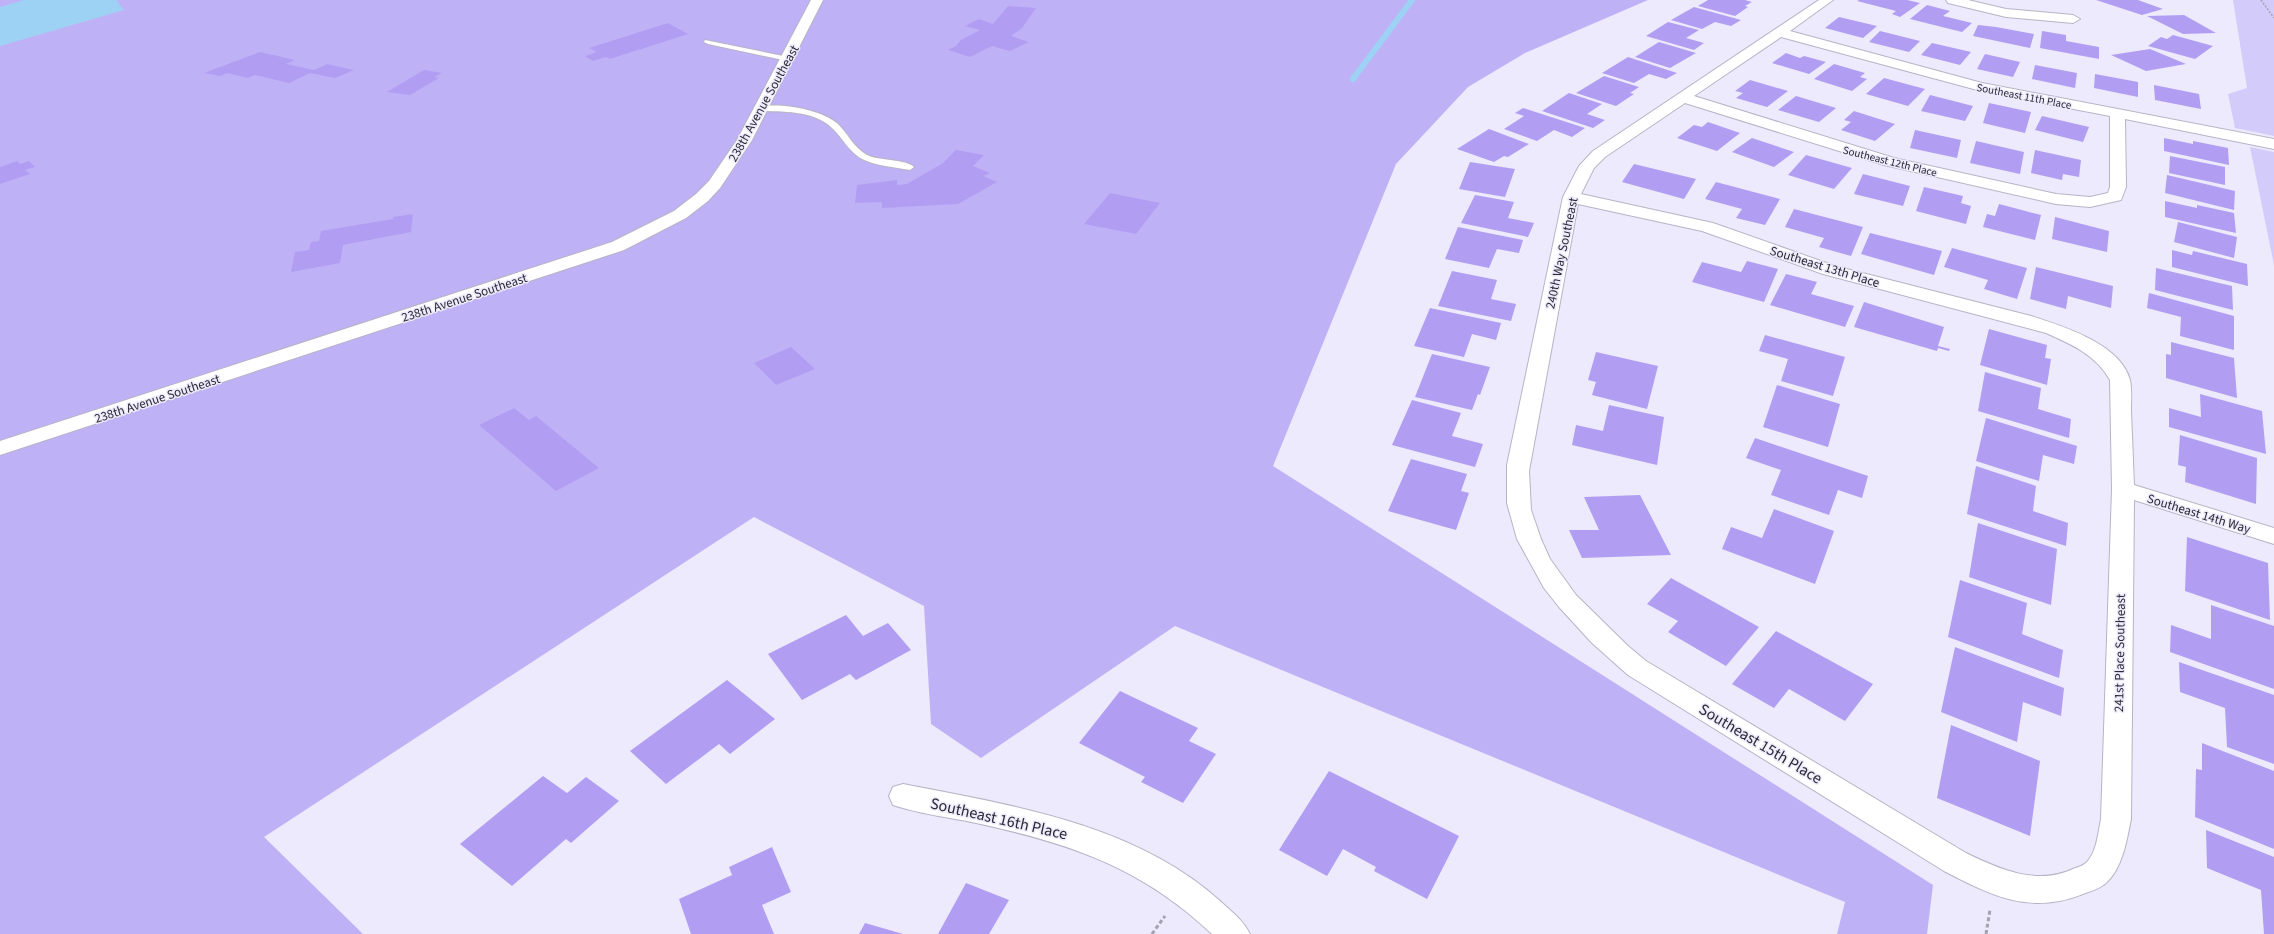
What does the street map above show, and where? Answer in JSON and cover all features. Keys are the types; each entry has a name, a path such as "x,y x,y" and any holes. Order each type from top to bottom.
{"street":[{"name":"238th Avenue Southeast","path":"0,448 618,246 687,209 706,193 730,165 788,59 817,0"},
{"name":"240th Way Southeast","path":"1550,577 1533,548 1521,517 1516,490 1518,465 1571,197 1587,166 1599,154 1681,97 1827,0"},
{"path":"1952,0 2006,13 2073,19"},
{"name":"Southeast 11th Place","path":"1778,32 1936,76 2117,114 2274,144"},
{"name":"Southeast 12th Place","path":"1681,97 1890,162 2072,202 2103,200 2114,196 2118,187 2117,114"},
{"name":"Southeast 13th Place","path":"1571,197 1707,227 1822,268 2024,320 2078,340"},
{"name":"241st Place Southeast","path":"1994,882 2034,891 2068,887 2097,872 2110,849 2116,819 2123,490 2120,380 2112,366 2097,352 2078,340"},
{"name":"Southeast 14th Way","path":"2123,490 2274,536"},
{"name":"Southeast 15th Place","path":"1550,577 1576,612 1596,634 1638,668 1955,862 1994,882"},
{"name":"Southeast 16th Place","path":"903,796 1001,815 1080,838 1134,860 1184,890 1234,934"}],"lane":[{"path":"708,42 788,59"},
{"path":"761,109 794,110 814,115 833,124 856,151 866,157 910,168"}],"path":[{"path":"2261,0 2274,18"}],"shaded area":[{"path":"0,0 1648,0 1525,53 1468,87 1396,164 1273,466 1933,885 1927,934 1837,934 1845,902 1175,626 981,758 931,724 924,606 754,517 264,837 363,934 0,934"},
{"path":"2233,0 2274,0 2274,136 2235,128 2228,94 2247,88"},
{"path":"2250,147 2274,152 2274,265"}],"water":[{"path":"24,0 116,0 124,10 0,46 0,7"}],"building":[{"path":"1708,0 1745,0 1752,2 1745,6 1748,7 1735,16 1698,6"},
{"path":"1907,0 1920,3 1900,17 1892,14 1896,11 1857,1"},
{"path":"2096,0 2138,0 2163,9 2142,15"},
{"path":"1927,5 1950,11 1943,16 1972,23 1962,32 1910,19"},
{"path":"1008,6 1036,8 1022,28 1011,36 1029,42 1010,51 992,46 970,57 948,50 956,46 961,40 980,30 965,26 979,19 993,24"},
{"path":"1694,7 1741,20 1731,26 1715,22 1702,29 1671,20"},
{"path":"2184,15 2216,33 2183,34 2147,16"},
{"path":"1839,17 1877,26 1863,38 1825,28"},
{"path":"1668,22 1699,30 1686,38 1704,43 1694,50 1646,36"},
{"path":"668,23 688,34 610,59 606,57 593,61 585,56 597,52 589,48"},
{"path":"1978,25 2034,34 2030,48 1973,36"},
{"path":"1880,31 1920,41 1909,52 1869,42"},
{"path":"2042,31 2066,35 2066,41 2099,47 2099,59 2040,48"},
{"path":"2173,35 2213,46 2195,59 2148,46 2161,37 2167,39"},
{"path":"1659,42 1696,53 1670,68 1635,57"},
{"path":"1932,43 1971,52 1960,65 1921,55"},
{"path":"2150,49 2186,64 2146,71 2111,55"},
{"path":"260,52 295,60 286,64 314,70 327,64 354,70 335,78 310,73 289,83 255,75 248,78 227,73 220,76 204,73"},
{"path":"1786,53 1800,58 1804,56 1826,62 1809,74 1772,63"},
{"path":"1985,54 2020,62 2013,77 1977,69"},
{"path":"1628,57 1677,73 1666,79 1649,74 1634,83 1602,73"},
{"path":"1834,64 1865,73 1860,77 1867,79 1852,91 1814,79"},
{"path":"2035,65 2077,73 2075,88 2032,79"},
{"path":"424,70 442,73 434,77 439,78 410,95 387,92"},
{"path":"2095,74 2138,82 2138,97 2094,88"},
{"path":"1604,76 1639,87 1630,93 1634,94 1616,106 1576,93"},
{"path":"1884,78 1925,89 1908,106 1866,94"},
{"path":"1750,80 1788,91 1767,107 1736,98 1743,93 1735,91"},
{"path":"2154,85 2199,94 2201,109 2155,100"},
{"path":"1569,93 1602,104 1587,114 1605,120 1593,128 1542,111"},
{"path":"1930,95 1973,106 1965,121 1921,111"},
{"path":"1796,96 1836,108 1819,122 1778,110"},
{"path":"1989,103 2031,112 2025,133 1983,123"},
{"path":"1523,108 1585,128 1572,137 1554,130 1537,141 1504,129 1524,116 1515,113"},
{"path":"1854,111 1895,124 1875,141 1841,130 1851,122 1844,120"},
{"path":"2042,116 2089,127 2083,142 2035,130"},
{"path":"1708,122 1740,133 1717,151 1677,138 1694,125 1702,127"},
{"path":"1489,129 1529,144 1508,157 1504,156 1494,162 1457,149"},
{"path":"1915,130 1961,140 1957,158 1910,148"},
{"path":"1752,138 1794,152 1774,167 1732,152"},
{"path":"2164,138 2193,144 2193,141 2228,148 2229,165 2164,151"},
{"path":"1976,141 2024,152 2020,174 1970,163"},
{"path":"956,150 984,155 973,166 990,173 983,176 997,182 958,204 882,208 882,202 855,203 857,185 897,180 897,185 907,184 943,163"},
{"path":"2035,150 2081,160 2079,177 2063,174 2062,180 2031,173"},
{"path":"1806,155 1852,168 1834,189 1788,175"},
{"path":"2170,156 2225,167 2225,185 2169,173"},
{"path":"17,161 20,164 29,161 35,167 25,170 30,174 0,184 0,167"},
{"path":"1470,162 1515,169 1505,197 1459,189"},
{"path":"1634,164 1696,179 1684,199 1622,182"},
{"path":"1863,174 1910,186 1903,206 1854,194"},
{"path":"2167,175 2235,191 2234,210 2165,193"},
{"path":"1716,182 1780,199 1765,225 1736,218 1742,209 1705,199"},
{"path":"1924,187 1963,196 1961,203 1971,206 1966,224 1916,211"},
{"path":"1110,193 1160,203 1136,234 1084,224"},
{"path":"1475,195 1514,202 1508,218 1534,223 1528,237 1461,223"},
{"path":"2165,201 2197,208 2197,205 2234,213 2236,233 2165,217"},
{"path":"1999,204 2041,215 2035,240 1983,227 1987,214 1995,216"},
{"path":"1794,209 1863,227 1851,256 1819,247 1824,238 1785,227"},
{"path":"413,214 411,232 343,245 340,263 291,272 295,252 309,250 311,242 319,241 321,231 393,219 393,217"},
{"path":"2055,217 2109,231 2107,252 2052,239"},
{"path":"2178,222 2237,237 2234,258 2174,242"},
{"path":"1458,227 1523,240 1519,253 1497,249 1489,268 1445,259"},
{"path":"1870,233 1942,251 1934,275 1861,254"},
{"path":"1952,248 2027,268 2017,299 1984,289 1988,280 1944,267"},
{"path":"2172,250 2192,255 2193,251 2247,264 2248,286 2172,267"},
{"path":"1747,261 1778,269 1764,302 1692,282 1702,262 1741,272"},
{"path":"2036,267 2113,286 2111,308 2068,296 2066,309 2030,299"},
{"path":"2156,268 2232,286 2233,310 2155,290"},
{"path":"1452,271 1497,280 1491,299 1516,304 1511,321 1438,306"},
{"path":"1786,274 1817,282 1811,294 1854,306 1845,327 1770,305"},
{"path":"2149,293 2234,316 2234,350 2180,336 2181,317 2147,308"},
{"path":"1864,302 1944,327 1938,346 1950,349 1949,351 1938,348 1937,351 1854,327"},
{"path":"1430,308 1501,323 1496,340 1472,334 1464,357 1414,346"},
{"path":"1989,329 2047,345 2045,358 2051,359 2047,385 1980,365"},
{"path":"1765,335 1845,357 1833,396 1781,381 1788,359 1759,351"},
{"path":"2171,342 2234,358 2237,398 2166,378 2166,354 2171,355"},
{"path":"791,347 815,369 776,385 754,363"},
{"path":"1596,352 1658,366 1647,409 1592,395 1596,382 1588,380"},
{"path":"1432,354 1490,367 1480,395 1478,394 1472,410 1415,397"},
{"path":"1985,372 2041,388 2038,409 2071,419 2069,438 1978,411"},
{"path":"1777,385 1840,404 1828,447 1763,427"},
{"path":"2200,394 2262,411 2266,454 2169,427 2169,408 2201,417"},
{"path":"1412,400 1461,413 1452,436 1483,444 1475,467 1392,445"},
{"path":"1609,405 1664,417 1657,465 1572,445 1576,425 1603,431"},
{"path":"514,408 529,420 536,416 599,468 556,491 479,425"},
{"path":"1986,418 2077,446 2074,464 2043,455 2039,481 1976,461"},
{"path":"2180,435 2257,458 2256,504 2185,482 2186,467 2178,465"},
{"path":"1755,438 1868,476 1862,498 1838,490 1829,515 1771,495 1781,470 1746,458"},
{"path":"1411,459 1467,474 1461,491 1469,493 1456,530 1388,511"},
{"path":"1976,466 2036,486 2033,511 2068,523 2066,546 1967,514"},
{"path":"1640,495 1671,555 1582,558 1569,530 1599,530 1584,497"},
{"path":"1774,509 1834,531 1815,584 1722,549 1731,527 1762,538"},
{"path":"1978,523 2057,549 2051,605 1969,577"},
{"path":"2187,537 2268,563 2270,620 2185,591"},
{"path":"1671,578 1759,627 1726,666 1668,632 1678,621 1647,604"},
{"path":"1960,580 2027,603 2022,634 2063,650 2059,678 1948,637"},
{"path":"2211,605 2274,626 2274,689 2170,652 2171,625 2211,639"},
{"path":"846,615 863,636 888,623 911,650 856,680 850,674 802,700 768,654"},
{"path":"1776,631 1873,684 1845,721 1789,689 1774,708 1732,684"},
{"path":"1955,647 2064,688 2061,716 2023,702 2017,742 1941,712"},
{"path":"2179,662 2274,695 2274,764 2227,747 2225,708 2180,692"},
{"path":"727,680 775,719 730,754 719,744 666,784 630,751"},
{"path":"1120,691 1198,728 1189,741 1216,754 1183,803 1141,782 1145,777 1079,743"},
{"path":"1951,725 2040,761 2030,836 1937,798"},
{"path":"2202,743 2274,771 2274,849 2195,817 2196,769 2202,770"},
{"path":"1329,771 1459,836 1427,899 1374,871 1376,867 1343,849 1327,876 1279,850"},
{"path":"543,776 567,793 586,777 619,801 571,843 566,839 512,886 460,844"},
{"path":"2206,830 2274,857 2274,934 2264,934 2261,890 2207,868"},
{"path":"772,847 791,892 762,905 774,934 691,934 679,899 732,875 729,867"},
{"path":"966,883 1009,900 989,934 938,934"},
{"path":"865,923 903,934 859,934"}],"waterway":[{"path":"1353,79 1412,0"}]}
